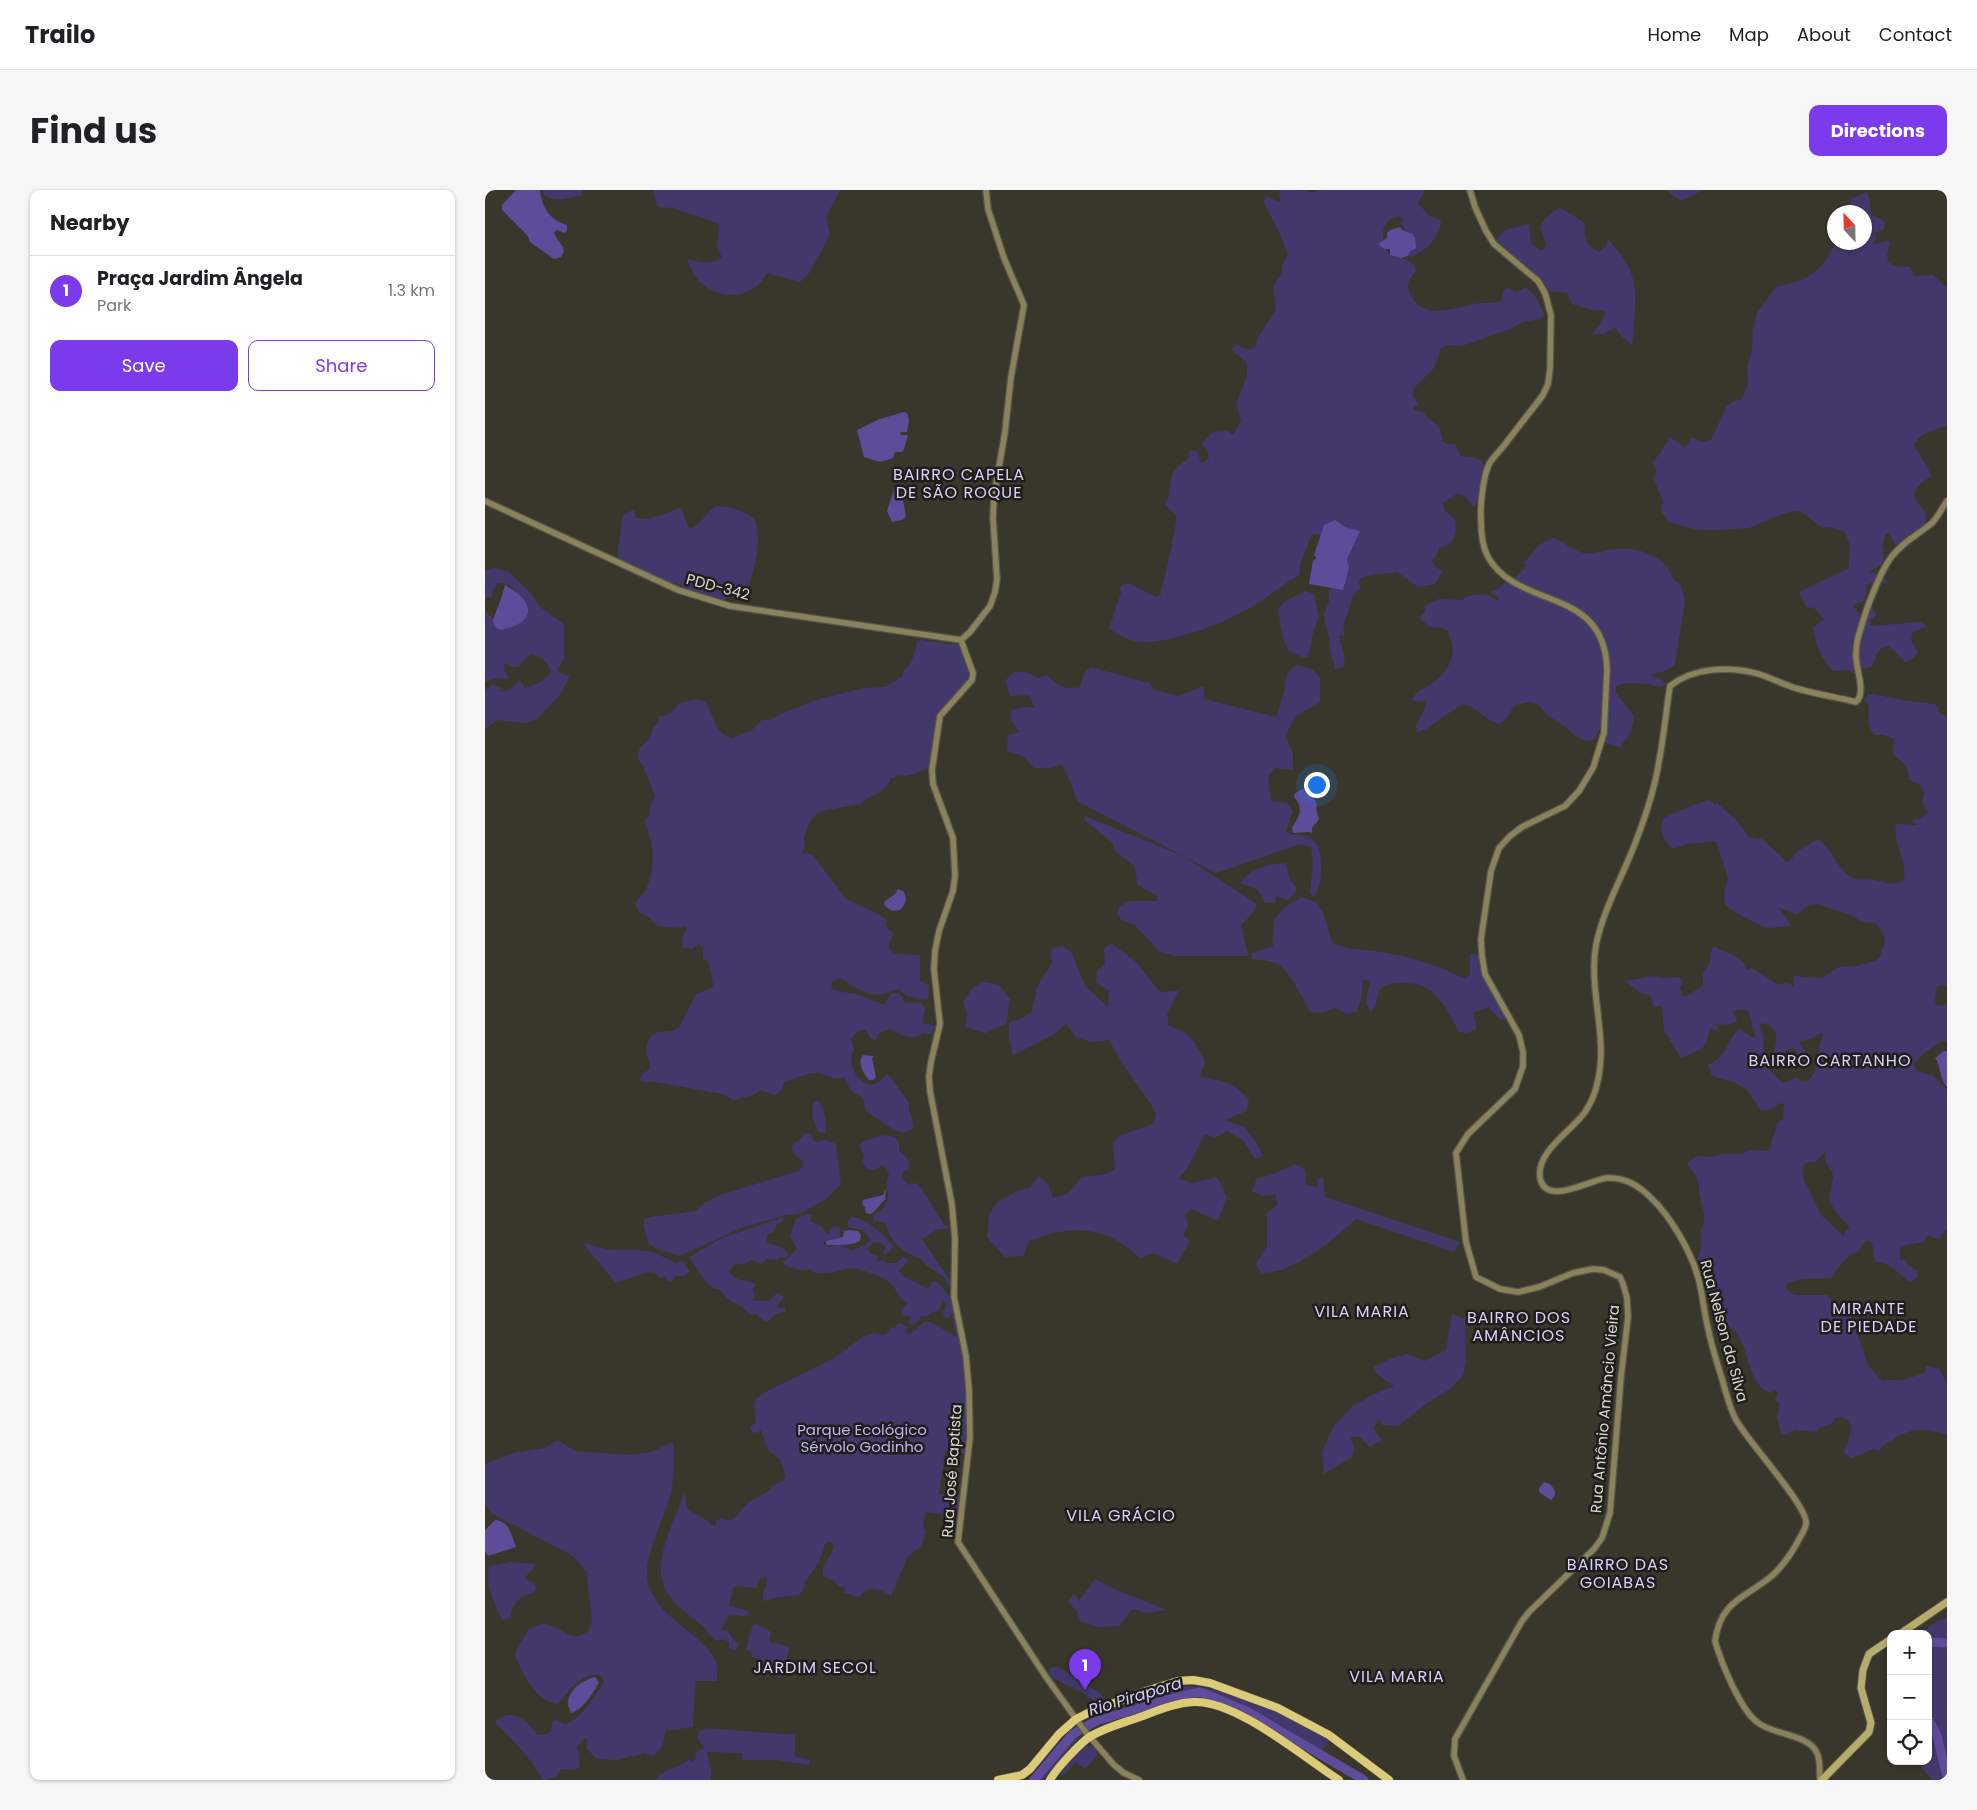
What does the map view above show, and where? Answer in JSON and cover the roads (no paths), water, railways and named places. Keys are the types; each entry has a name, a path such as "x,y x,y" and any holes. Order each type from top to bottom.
{"main road":[{"path":"1906,1630 1947,1602"},
{"path":"1821,1780 1869,1732 1871,1723 1861,1688 1863,1670 1869,1654 1887,1643"},
{"path":"998,1780 1023,1775 1030,1770 1059,1734 1098,1708 1178,1681 1193,1680 1210,1682 1252,1698 1329,1735 1389,1780"},
{"path":"1049,1780 1087,1733 1173,1706 1192,1702 1209,1703 1229,1710 1269,1732 1339,1780"}],"street":[{"path":"961,640 971,632 990,606 995,592 997,579 993,518 994,496 1023,305 1004,258 988,209 986,190"},
{"name":"Rua Antônio Amâncio Vieira","path":"1463,1780 1454,1756 1457,1734 1522,1621 1594,1549 1602,1538 1610,1513 1628,1317 1627,1298 1620,1277 1604,1270 1593,1269 1573,1273 1539,1287 1519,1292 1500,1290 1478,1280 1473,1271 1466,1242 1456,1153 1469,1134 1515,1089 1523,1066 1523,1052 1519,1035 1485,974 1481,956 1481,939 1491,871 1499,848 1510,836 1522,827 1565,806 1579,791 1593,768 1604,733 1607,669 1607,660 1601,641 1593,625 1576,609 1515,585 1500,574 1488,556 1482,539 1483,489 1489,464 1543,395 1548,384 1551,315 1545,293 1538,281 1494,244 1475,207 1470,190"},
{"name":"PDD-342","path":"485,501 678,590 730,606 961,640"},
{"name":"Rua Nelson da Silva","path":"1821,1780 1817,1753 1812,1746 1805,1741 1759,1724 1750,1717 1742,1704 1715,1641 1722,1618 1732,1603 1774,1574 1785,1562 1805,1529 1807,1521 1806,1515 1797,1499 1743,1432 1733,1414 1708,1330 1700,1283 1695,1266 1676,1230 1651,1198 1635,1185 1626,1181 1608,1178 1553,1192 1545,1188 1541,1181 1540,1171 1544,1159 1555,1142 1584,1114 1598,1080 1600,1027 1595,977 1595,950 1603,917 1636,842 1648,806 1659,764 1669,686 1679,678 1693,673 1733,669 1758,674 1795,688 1856,702 1861,696 1861,690 1856,653 1861,628 1878,584 1893,555 1933,522 1947,501"},
{"name":"Rua José Baptista","path":"961,640 973,673 972,680 940,716 932,770 933,784 953,838 955,876 953,891 935,950 934,970 940,1024 929,1076 930,1091 952,1205 955,1239 954,1296 966,1356 969,1390 970,1437 958,1542 1046,1677 1087,1733 1114,1765 1139,1780"}],"waterway":[{"path":"1932,1643 1947,1643"},
{"name":"Rio Pirapora","path":"1034,1780 1073,1734 1096,1721 1200,1692 1248,1712 1364,1780"},
{"path":"1929,1720 1937,1735 1947,1777"}],"place":[{"name":"Praça Jardim Ângela","path":"1085,1690"}],"district":[{"name":"BAIRRO CAPELA DE SÃO ROQUE","path":"959,483"},
{"name":"BAIRRO CARTANHO","path":"1830,1060"},
{"name":"VILA MARIA","path":"1362,1311"},
{"name":"MIRANTE DE PIEDADE","path":"1869,1317"},
{"name":"BAIRRO DOS AMÂNCIOS","path":"1519,1326"},
{"name":"VILA GRÁCIO","path":"1121,1515"},
{"name":"BAIRRO DAS GOIABAS","path":"1618,1573"},
{"name":"JARDIM SECOL","path":"815,1667"},
{"name":"VILA MARIA","path":"1397,1676"}],"park label":[{"name":"Parque Ecológico Sérvolo Godinho","path":"862,1438"}]}
